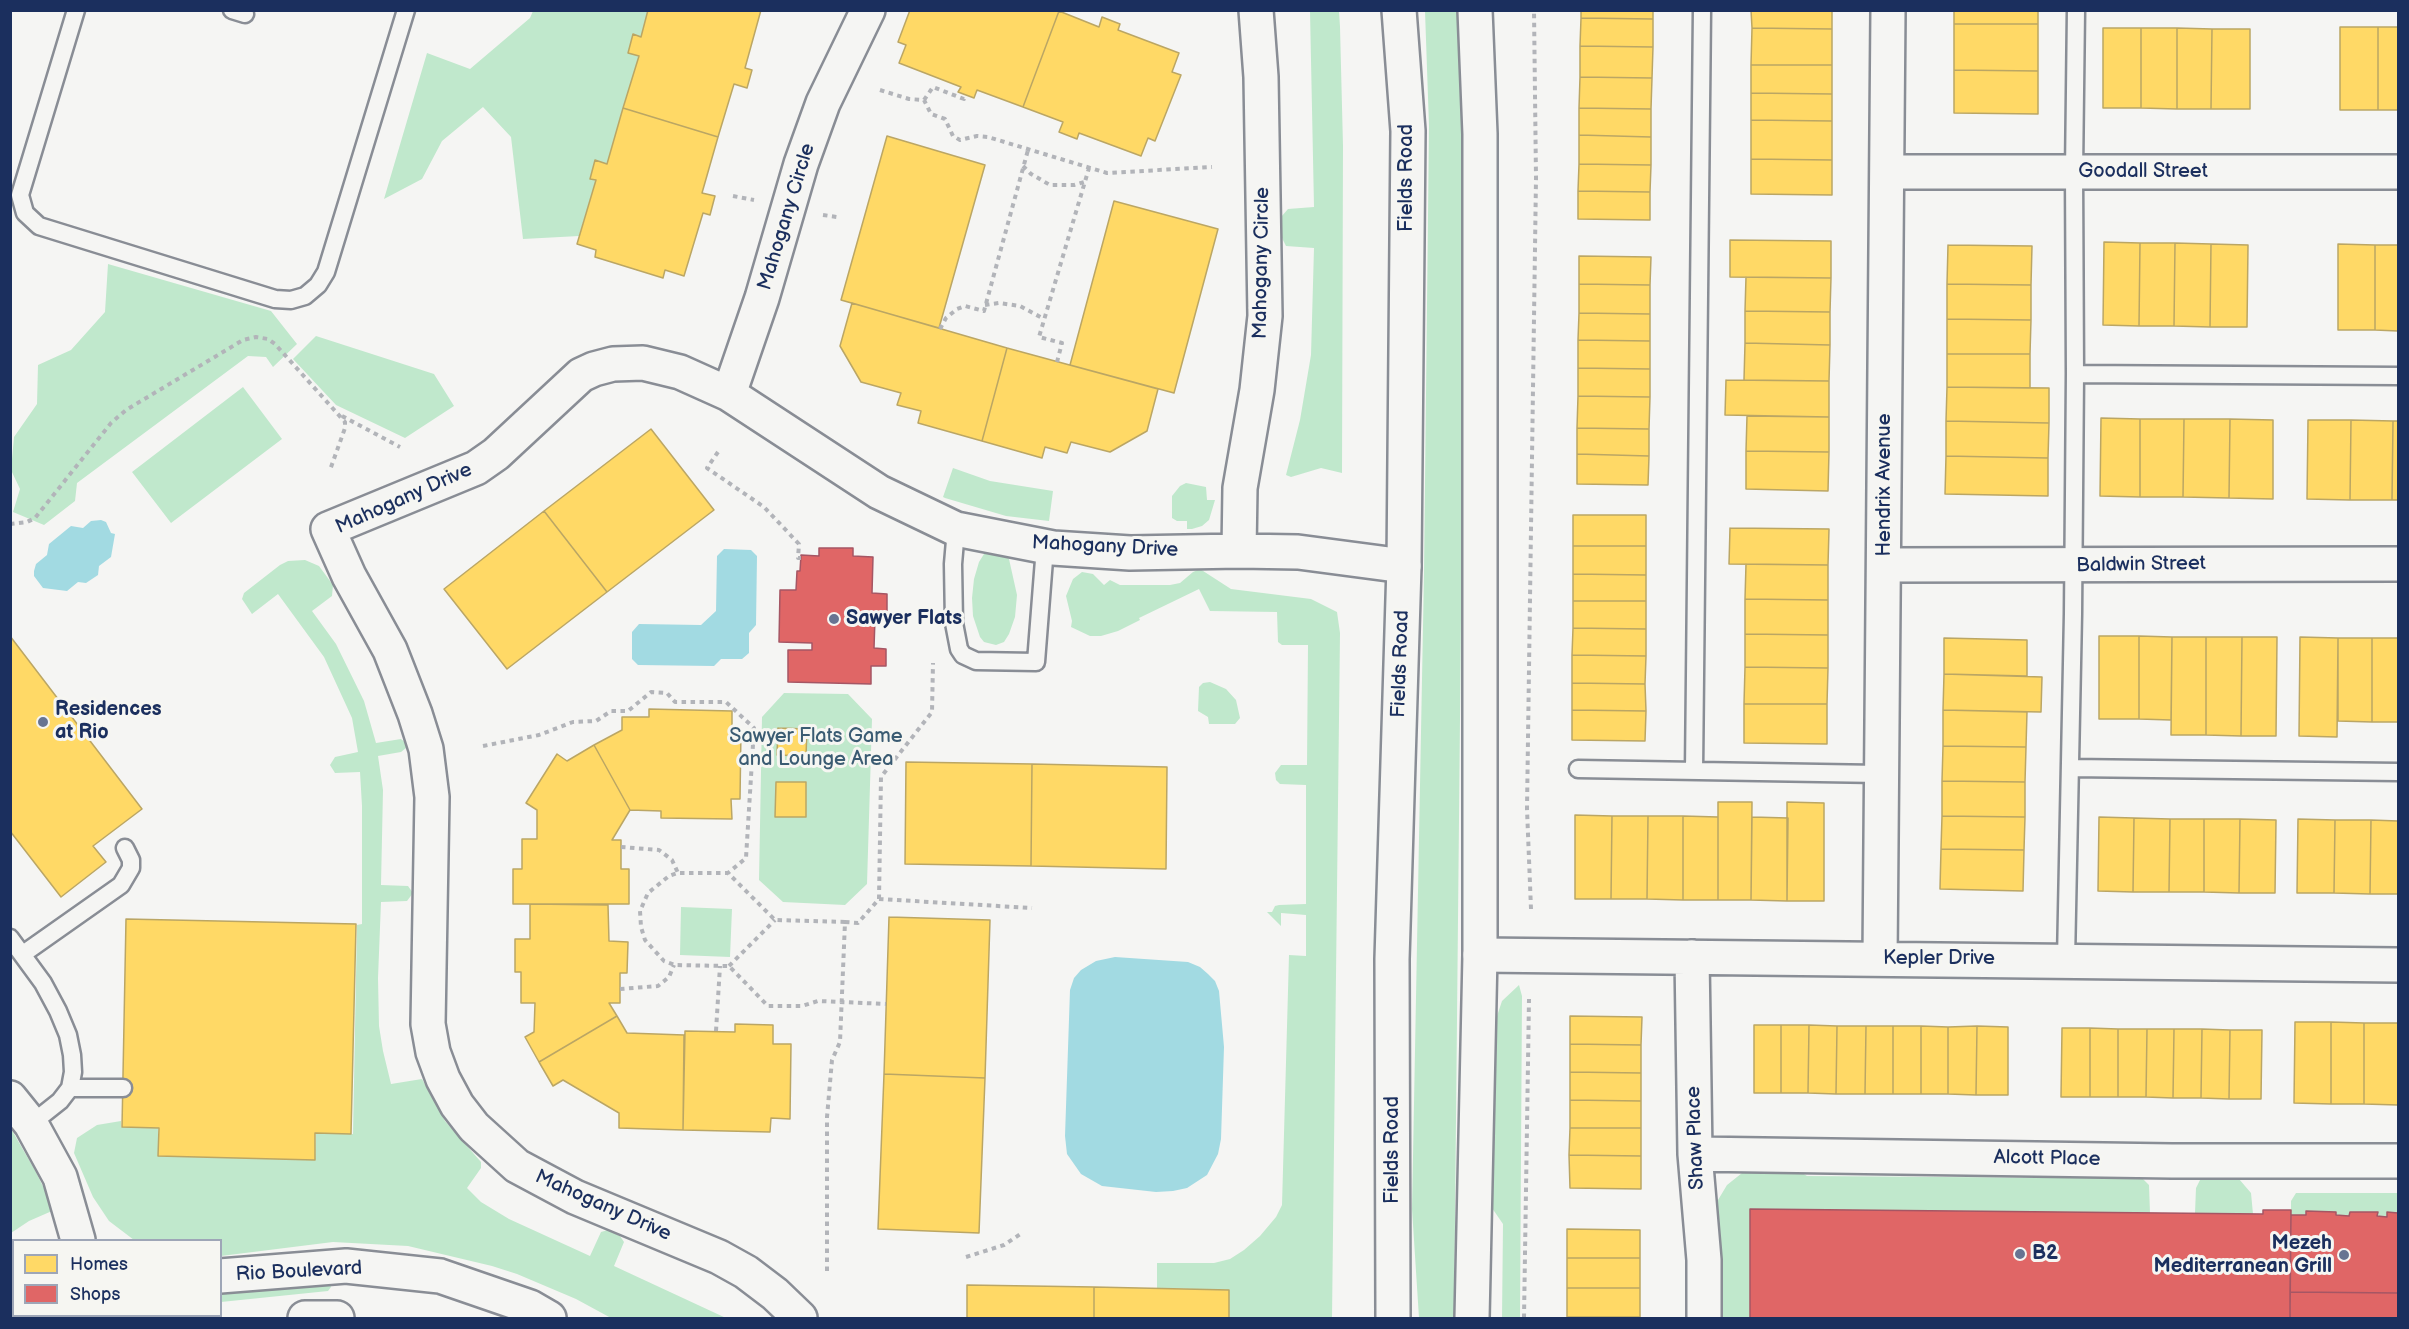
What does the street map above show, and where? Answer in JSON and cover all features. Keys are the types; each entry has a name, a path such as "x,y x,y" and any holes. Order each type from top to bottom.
{"street":[{"name":"Mahogany Circle","path":"729,394 762,298 801,164 819,113 868,10"},
{"name":"Mahogany Circle","path":"1239,550 1240,488 1257,390 1265,316 1261,77 1256,10"},
{"name":"Fields Road","path":"1394,1318 1393,948 1404,566 1408,131 1399,10"},
{"path":"1472,1318 1480,955 1480,134 1475,10"},
{"name":"Hendrix Avenue","path":"1880,959 1888,10"},
{"name":"Goodall Street","path":"1887,171 2398,172"},
{"name":"Mahogany Drive","path":"800,1318 775,1294 746,1272 719,1257 575,1197 517,1166 474,1127 457,1105 443,1079 433,1052 428,1024 432,797 426,749 416,714 390,650 349,576 328,529 476,468 496,454 581,375 613,364 643,363 680,372 729,394 879,492 956,529 1045,547 1130,553 1239,550 1298,552 1404,566"},
{"name":"Baldwin Street","path":"1884,565 2398,564"},
{"name":"Kepler Drive","path":"1480,955 2398,965"},
{"name":"Shaw Place","path":"1692,957 1695,1154 1704,1260 1704,1318"},
{"path":"10,1098 31,1124 60,1177 78,1239"},
{"name":"Alcott Place","path":"1695,1154 2172,1161 2398,1161"},
{"name":"Rio Boulevard","path":"222,1276 346,1266 440,1276 530,1306 549,1318"},
{"path":"305,1318 337,1318"}],"lane":[{"path":"76,10 20,195 25,213 39,226 274,299 291,300 305,296 318,285 326,272 406,10"},
{"path":"1694,770 1702,10"},
{"path":"2066,960 2074,566 2076,10"},
{"path":"2075,374 2398,376"},
{"path":"956,529 954,622 959,649 963,655 976,661 1036,662 1045,547"},
{"path":"2071,768 2398,772"},
{"path":"1578,770 1881,774"},
{"path":"23,954 120,885 131,868 131,860 124,848"},
{"path":"10,938 43,983 69,1035 73,1072 70,1088 60,1101 31,1124"},
{"path":"70,1088 123,1089"}],"path":[{"path":"1531,909 1527,809 1536,178 1534,10"},
{"path":"880,90 917,101 924,100 933,87 964,99 966,95"},
{"path":"924,100 932,114 945,118 956,138 988,137 1107,173 1212,167"},
{"path":"940,329 946,318 957,309 965,306 984,311 1028,150"},
{"path":"1023,166 1031,174 1050,185 1074,185 1084,182"},
{"path":"1057,362 1062,343 1039,337 1089,168"},
{"path":"985,305 999,303 1020,306 1044,319"},
{"path":"10,524 27,522 35,518 111,423 126,410 243,340 256,337 268,339 342,415 400,447"},
{"path":"330,470 345,428 342,415"},
{"path":"718,452 707,468 764,507 799,544 798,558 801,558"},
{"path":"728,873 775,920 858,923 879,899 881,777 932,712 933,656"},
{"path":"483,746 523,740 573,722 596,721 610,711 628,711 651,692 667,693 675,702 726,702 754,728 746,858 728,873 678,873 663,880 648,893 640,911 641,927 645,940 657,956 674,965 729,966 775,920"},
{"path":"621,848 659,850 672,860 678,873"},
{"path":"879,899 1032,908"},
{"path":"827,1271 827,1117 832,1060 840,1042 845,922"},
{"path":"620,989 658,986 669,977 674,965"},
{"path":"717,1031 720,966"},
{"path":"729,966 768,1006 802,1006 818,1001 886,1004"},
{"path":"1524,1318 1529,999"},
{"path":"966,1257 1004,1245 1022,1233"}],"green space":[{"path":"1460,10 1466,119 1454,1318 1419,1318 1412,1209 1424,573 1429,126 1425,11"},
{"path":"533,11 648,11 641,37 633,35 628,52 639,56 607,164 595,160 590,178 596,180 579,236 523,239 511,137 483,107 442,141 422,179 384,199 427,53 470,69 530,18"},
{"path":"1310,11 1339,11 1343,146 1342,473 1321,468 1291,477 1286,475 1300,420 1311,355 1314,248 1286,246 1282,238 1281,217 1288,209 1314,207"},
{"path":"108,264 271,311 297,344 273,367 266,357 248,356 77,483 75,501 44,525 13,512 20,489 11,470 14,437 37,404 38,365 71,350 105,312"},
{"path":"316,336 434,374 454,406 405,438 336,405 293,359"},
{"path":"243,387 282,439 171,523 132,472"},
{"path":"953,468 990,481 1053,491 1049,521 1006,516 943,497"},
{"path":"1186,483 1206,487 1207,500 1215,500 1209,520 1202,526 1192,529 1187,529 1187,521 1177,521 1172,518 1172,496 1180,486"},
{"path":"992,551 1005,555 1009,559 1017,595 1015,617 1009,634 1004,642 996,645 984,642 980,637 973,616 972,598 979,562 984,554"},
{"path":"305,560 319,566 333,585 332,596 312,611 336,644 364,701 376,743 401,739 407,744 401,752 378,756 383,790 381,885 408,886 413,893 407,901 381,902 379,1026 391,1084 422,1079 445,1121 481,1162 481,1168 467,1188 481,1202 509,1219 590,1256 601,1232 608,1230 620,1236 624,1242 614,1266 726,1318 611,1318 576,1299 517,1274 408,1246 333,1242 222,1256 222,1239 133,1239 109,1221 93,1197 74,1153 77,1138 97,1125 121,1121 121,1127 158,1128 158,1156 315,1160 316,1134 353,1134 357,925 362,924 360,772 335,773 330,765 335,757 358,752 352,718 324,657 278,594 252,614 242,599 244,593 288,561"},
{"path":"1200,569 1231,589 1311,599 1337,612 1340,633 1332,1318 1229,1318 1229,1290 1157,1288 1157,1263 1214,1263 1230,1259 1260,1236 1276,1217 1282,1205 1289,955 1306,956 1306,915 1281,913 1281,926 1267,912 1272,912 1275,906 1279,905 1306,904 1306,785 1280,784 1276,780 1275,773 1281,765 1307,765 1308,645 1282,645 1278,642 1277,612 1210,611 1199,589 1139,618 1140,620 1118,631 1101,636 1090,636 1071,627 1072,621 1066,596 1073,579 1082,572 1093,574 1104,585 1110,580 1120,585 1170,585 1180,583"},
{"path":"1210,682 1226,689 1236,700 1240,718 1235,724 1209,724 1208,717 1198,711 1199,687 1203,683"},
{"name":"Sawyer Flats Game and Lounge Area","path":"784,693 848,694 872,719 867,884 845,905 783,902 759,880 762,717"},
{"path":"681,907 732,909 730,957 680,955"},
{"path":"1519,985 1522,996 1520,1318 1502,1318 1503,1224 1492,1208 1495,1022 1502,1001"},
{"path":"10,1127 36,1172 51,1203 52,1211 29,1221 11,1233"},
{"path":"1795,1169 1807,1176 2076,1178 2138,1174 2149,1185 2150,1213 1751,1209 1750,1318 1719,1318 1714,1211 1718,1200 1727,1185 1742,1173 1751,1170"},
{"path":"2230,1173 2239,1179 2251,1193 2253,1214 2195,1213 2196,1188 2201,1178 2206,1174"},
{"path":"2296,1193 2398,1193 2398,1213 2388,1212 2387,1217 2377,1216 2377,1212 2350,1212 2349,1216 2336,1215 2335,1212 2306,1211 2306,1215 2291,1215 2291,1201"},
{"path":"330,1283 331,1287 328,1291 222,1302 222,1293 276,1284"},
{"path":"98,1317 99,1318 23,1318"}],"water":[{"path":"91,521 106,522 111,533 115,534 111,557 99,566 98,575 86,583 78,582 67,591 43,588 34,576 34,571 36,564 47,555 49,544 71,526 83,528"},
{"path":"724,549 751,550 757,556 756,625 749,633 749,653 742,659 721,659 714,666 638,665 632,659 632,632 639,624 701,625 716,611 717,556"},
{"path":"1115,957 1188,962 1200,967 1208,974 1215,981 1219,991 1224,1047 1221,1139 1218,1154 1207,1175 1187,1188 1156,1192 1102,1186 1081,1174 1067,1154 1065,1136 1070,990 1074,978 1081,970 1096,961"}],"building: Homes":[{"path":"648,10 761,10 745,68 752,70 747,88 734,84 718,137 623,108 639,56 628,53 633,34 641,37"},
{"path":"910,10 1059,11 1023,107 977,90 974,98 958,92 961,87 899,63 906,45 898,42"},
{"path":"1581,10 1653,10 1653,19 1581,18"},
{"path":"1751,10 1832,10 1832,29 1752,28"},
{"path":"1954,10 2038,10 2038,24 1954,24"},
{"path":"1059,11 1099,27 1102,17 1120,24 1118,30 1179,53 1172,72 1181,75 1155,141 1148,138 1141,156 1079,133 1077,139 1059,132 1063,122 1023,107"},
{"path":"1581,18 1653,19 1653,47 1580,46"},
{"path":"1954,24 2038,24 2038,71 1954,70"},
{"path":"2340,27 2378,27 2378,110 2340,110"},
{"path":"2378,27 2398,27 2398,110 2378,110"},
{"path":"1752,28 1832,29 1832,65 1751,65"},
{"path":"2103,28 2141,28 2141,108 2103,108"},
{"path":"2141,28 2177,28 2177,109 2141,108"},
{"path":"2177,28 2212,29 2211,109 2177,109"},
{"path":"2212,29 2250,29 2250,109 2211,109"},
{"path":"1580,46 1653,47 1652,78 1580,77"},
{"path":"1751,65 1832,65 1832,94 1751,93"},
{"path":"1954,70 2038,71 2038,114 1954,113"},
{"path":"1580,77 1652,78 1651,109 1579,108"},
{"path":"1751,93 1832,94 1832,121 1751,120"},
{"path":"623,108 718,137 702,193 715,196 710,215 703,213 684,276 665,270 663,278 595,257 596,250 577,244 596,180 590,179 595,160 607,164"},
{"path":"1579,108 1651,109 1651,137 1579,135"},
{"path":"1751,120 1832,121 1832,160 1751,159"},
{"path":"1579,135 1651,137 1651,165 1579,164"},
{"path":"887,136 985,165 939,328 841,300"},
{"path":"1751,159 1832,160 1832,195 1751,194"},
{"path":"1579,164 1651,165 1650,192 1578,191"},
{"path":"1578,191 1650,192 1650,220 1578,219"},
{"path":"1114,201 1218,229 1174,393 1070,365"},
{"path":"1730,240 1831,241 1831,278 1730,277"},
{"path":"2104,242 2140,243 2139,326 2103,325"},
{"path":"2140,243 2175,243 2174,326 2139,326"},
{"path":"2175,243 2211,244 2210,327 2174,326"},
{"path":"2211,244 2248,245 2247,327 2210,327"},
{"path":"2338,244 2375,245 2375,330 2338,330"},
{"path":"1948,245 2032,246 2031,285 1947,284"},
{"path":"2375,245 2398,245 2398,331 2375,330"},
{"path":"1579,256 1651,257 1650,285 1579,284"},
{"path":"1746,277 1831,278 1830,312 1745,311"},
{"path":"1579,284 1650,285 1650,314 1579,313"},
{"path":"1947,284 2031,285 2031,320 1947,319"},
{"path":"852,303 1007,348 982,441 918,423 921,411 897,405 901,393 861,382 840,346"},
{"path":"1745,311 1830,312 1830,345 1745,343"},
{"path":"1579,313 1650,314 1650,341 1578,340"},
{"path":"1947,319 2031,320 2030,354 1947,354"},
{"path":"1578,340 1650,341 1650,369 1578,368"},
{"path":"1745,343 1830,345 1829,381 1744,380"},
{"path":"1007,348 1158,389 1147,431 1110,452 1071,442 1067,453 1045,447 1042,458 982,441"},
{"path":"1947,354 2030,354 2030,388 1947,387"},
{"path":"1578,368 1650,369 1650,397 1578,396"},
{"path":"1726,380 1829,381 1829,417 1725,415"},
{"path":"1947,387 2049,388 2049,423 1946,421"},
{"path":"1578,396 1650,397 1649,429 1577,428"},
{"path":"1747,416 1829,417 1829,452 1746,451"},
{"path":"2101,418 2140,419 2140,497 2100,496"},
{"path":"2140,419 2184,419 2183,497 2140,497"},
{"path":"2184,419 2230,419 2229,498 2183,497"},
{"path":"2230,419 2273,420 2273,499 2229,498"},
{"path":"2308,420 2351,420 2350,500 2307,499"},
{"path":"2351,420 2393,421 2392,500 2350,500"},
{"path":"1946,421 2049,423 2048,458 1946,456"},
{"path":"2393,421 2398,421 2398,500 2392,500"},
{"path":"1577,428 1649,429 1649,456 1577,454"},
{"path":"651,429 714,510 607,592 544,511"},
{"path":"1746,451 1829,452 1828,491 1746,489"},
{"path":"1577,454 1649,456 1648,485 1577,484"},
{"path":"1946,456 2048,458 2048,496 1945,494"},
{"path":"544,511 607,592 507,669 444,589"},
{"path":"1573,515 1646,515 1646,546 1573,546"},
{"path":"1730,528 1829,529 1828,565 1729,564"},
{"path":"1573,546 1646,546 1646,575 1573,574"},
{"path":"1746,564 1828,565 1828,600 1745,599"},
{"path":"1573,574 1646,575 1646,601 1573,601"},
{"path":"1745,599 1828,600 1828,635 1745,634"},
{"path":"1573,601 1646,601 1646,629 1573,628"},
{"path":"1573,628 1646,629 1646,656 1572,655"},
{"path":"1745,634 1828,635 1828,668 1745,667"},
{"name":"Residences at Rio","path":"10,636 142,809 93,846 106,862 61,897 10,831"},
{"path":"2099,636 2139,636 2139,719 2099,719"},
{"path":"2139,636 2172,637 2171,720 2139,719"},
{"path":"2172,637 2206,637 2206,735 2171,735"},
{"path":"2206,637 2242,637 2241,736 2206,735"},
{"path":"2242,637 2277,637 2276,736 2241,736"},
{"path":"2300,637 2338,638 2337,737 2299,736"},
{"path":"1944,638 2027,640 2027,676 1944,674"},
{"path":"2338,638 2372,638 2372,722 2338,721"},
{"path":"2372,638 2398,638 2398,722 2372,722"},
{"path":"1572,655 1646,656 1645,684 1572,683"},
{"path":"1745,667 1828,668 1827,704 1744,704"},
{"path":"1944,674 2042,677 2041,712 1943,710"},
{"path":"1572,683 1645,684 1646,711 1572,710"},
{"path":"1744,704 1827,704 1827,744 1744,743"},
{"path":"649,709 732,711 732,730 741,730 740,799 731,799 732,819 661,818 661,811 630,810 594,745 622,730 622,717 649,717"},
{"path":"1572,710 1646,711 1645,741 1572,740"},
{"path":"1943,710 2027,712 2026,747 1943,746"},
{"path":"778,728 807,729 806,756 777,755"},
{"path":"594,745 630,810 612,840 621,840 621,869 629,869 629,904 513,904 513,869 522,869 522,839 537,839 537,810 526,803 557,754 567,761"},
{"path":"1943,746 2026,747 2025,782 1942,781"},
{"path":"906,762 1032,764 1031,866 905,864"},
{"path":"1032,764 1167,767 1166,869 1031,866"},
{"path":"1942,781 2025,782 2025,817 1942,816"},
{"path":"776,782 806,782 806,817 775,817"},
{"path":"1718,802 1752,802 1751,900 1718,900"},
{"path":"1787,802 1824,803 1824,901 1787,901"},
{"path":"1575,815 1612,816 1611,899 1575,899"},
{"path":"1612,816 1648,816 1647,899 1611,899"},
{"path":"1648,816 1683,816 1683,900 1647,899"},
{"path":"1683,816 1718,817 1718,900 1683,900"},
{"path":"1942,816 2025,817 2024,850 1941,849"},
{"path":"1752,817 1788,818 1787,901 1751,900"},
{"path":"2099,817 2134,818 2133,892 2098,891"},
{"path":"2134,818 2170,819 2169,892 2133,892"},
{"path":"2170,819 2204,819 2204,892 2169,892"},
{"path":"2204,819 2240,819 2239,893 2204,892"},
{"path":"2240,819 2276,820 2275,893 2239,893"},
{"path":"2298,819 2335,820 2334,893 2297,893"},
{"path":"2335,820 2371,820 2370,894 2334,893"},
{"path":"2371,820 2398,821 2398,894 2370,894"},
{"path":"1941,849 2024,850 2023,891 1940,889"},
{"path":"530,904 608,905 609,941 628,942 627,973 620,973 620,1003 609,1003 617,1016 539,1062 525,1037 534,1032 535,1003 521,1003 521,972 515,972 515,939 530,939"},
{"path":"889,917 990,920 985,1078 884,1074"},
{"path":"126,919 356,924 351,1134 315,1133 315,1160 158,1156 159,1128 122,1127"},
{"path":"617,1016 627,1033 684,1035 683,1130 619,1128 619,1113 563,1080 553,1086 539,1062"},
{"path":"1570,1016 1642,1017 1641,1045 1570,1044"},
{"path":"2295,1022 2331,1022 2331,1104 2294,1103"},
{"path":"2331,1022 2364,1023 2364,1104 2331,1104"},
{"path":"2364,1023 2398,1023 2398,1105 2364,1104"},
{"path":"735,1024 773,1025 773,1044 791,1044 790,1119 771,1118 770,1132 683,1130 685,1031 735,1032"},
{"path":"1754,1025 1781,1025 1781,1093 1754,1093"},
{"path":"1781,1025 1809,1025 1808,1093 1781,1093"},
{"path":"1809,1025 1837,1026 1836,1094 1808,1093"},
{"path":"1837,1026 1866,1026 1865,1094 1836,1094"},
{"path":"1866,1026 1893,1026 1893,1094 1865,1094"},
{"path":"1893,1026 1921,1026 1921,1094 1893,1094"},
{"path":"1921,1026 1948,1027 1948,1094 1921,1094"},
{"path":"1977,1026 2008,1027 2008,1095 1976,1095"},
{"path":"1977,1026 1976,1095 1948,1094 1948,1027"},
{"path":"2062,1028 2090,1028 2090,1097 2061,1097"},
{"path":"2090,1028 2118,1029 2118,1097 2090,1097"},
{"path":"2118,1029 2147,1029 2146,1097 2118,1097"},
{"path":"2147,1029 2174,1029 2173,1098 2146,1097"},
{"path":"2174,1029 2202,1029 2201,1098 2173,1098"},
{"path":"2202,1029 2230,1030 2229,1099 2201,1098"},
{"path":"2230,1030 2262,1030 2261,1099 2229,1099"},
{"path":"1570,1044 1641,1045 1641,1073 1570,1072"},
{"path":"1570,1072 1641,1073 1641,1101 1570,1100"},
{"path":"884,1074 985,1078 979,1233 878,1229"},
{"path":"1570,1100 1641,1101 1641,1128 1570,1128"},
{"path":"1570,1128 1641,1128 1641,1156 1569,1155"},
{"path":"1569,1155 1641,1156 1641,1189 1570,1188"},
{"path":"1567,1229 1640,1230 1640,1258 1567,1258"},
{"path":"1567,1258 1640,1258 1640,1288 1567,1288"},
{"path":"967,1285 1094,1287 1094,1318 967,1318"},
{"path":"1094,1287 1229,1290 1229,1318 1094,1318"},
{"path":"1567,1288 1640,1288 1640,1317 1567,1317"},
{"path":"1640,1317 1640,1318 1567,1318"}],"building: Shops":[{"path":"819,548 853,548 853,556 873,557 872,593 887,594 887,619 875,618 874,648 886,649 886,666 871,666 871,684 788,682 788,650 812,650 812,643 779,642 780,590 796,590 801,555 819,556"},
{"name":"B2","path":"1750,1209 2263,1214 2263,1210 2291,1210 2290,1318 1750,1318"},
{"name":"Mezeh Mediterranean Grill","path":"2306,1211 2336,1212 2336,1215 2349,1216 2350,1212 2378,1212 2377,1216 2387,1217 2387,1212 2398,1213 2398,1293 2290,1292 2291,1215 2306,1215"},
{"path":"2290,1292 2398,1293 2398,1318 2290,1318"}],"place":[{"name":"Sawyer Flats","path":"834,619"},
{"name":"Residences at Rio","path":"43,722"},
{"name":"B2","path":"2020,1254"},
{"name":"Mezeh Mediterranean Grill","path":"2344,1255"}]}
